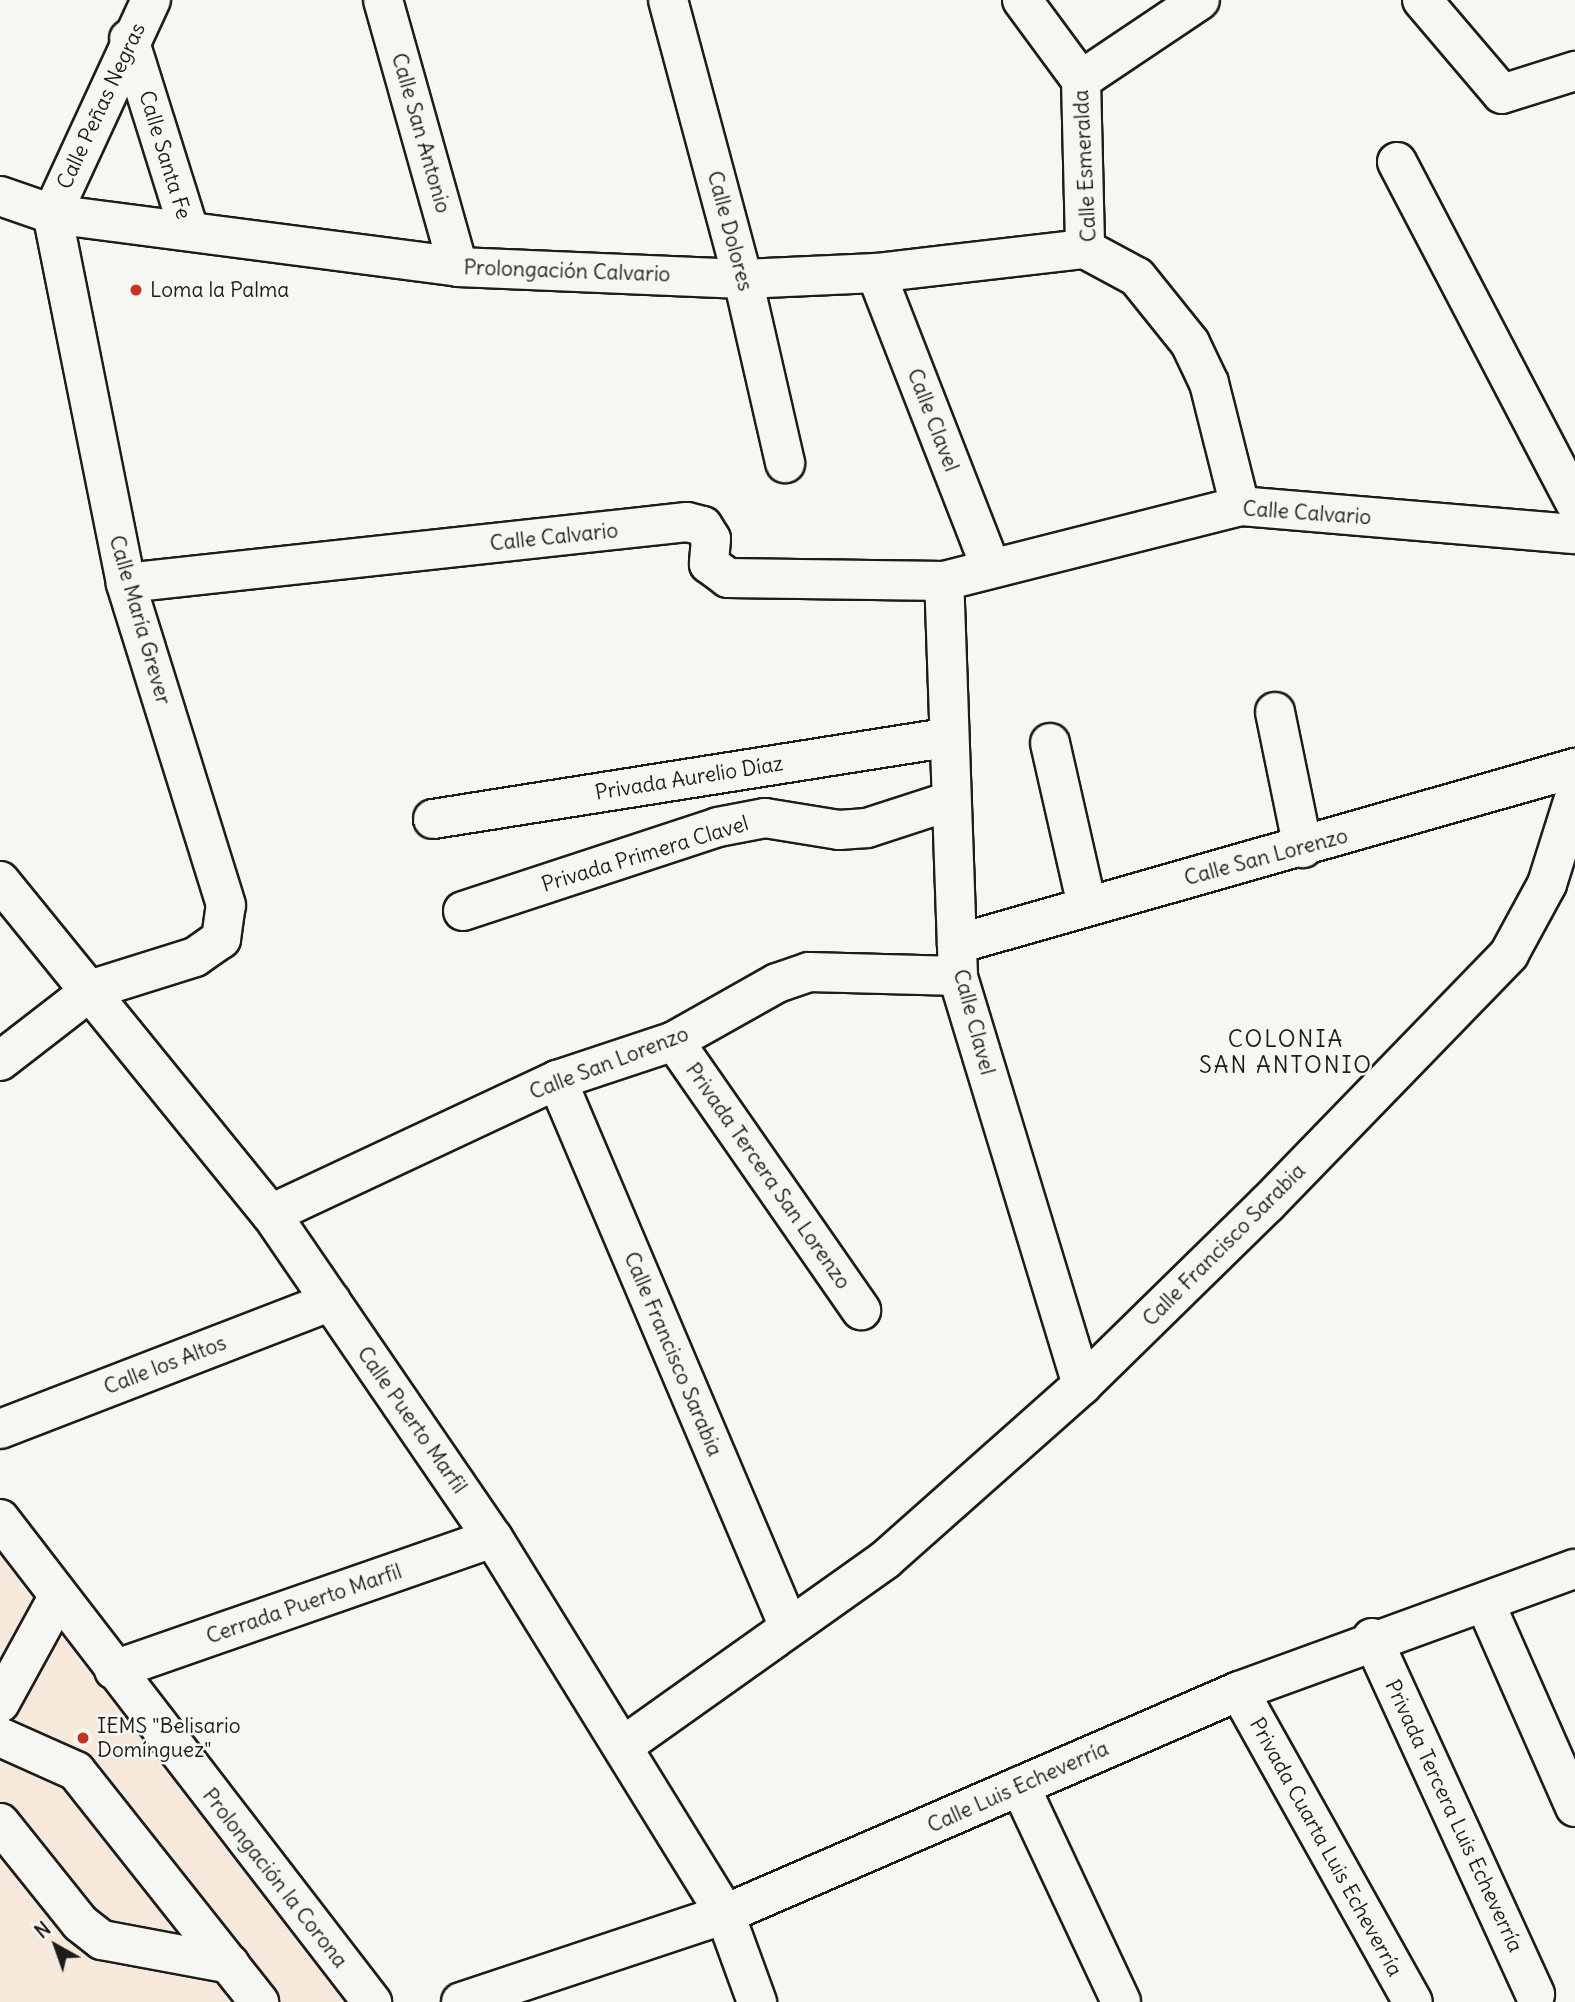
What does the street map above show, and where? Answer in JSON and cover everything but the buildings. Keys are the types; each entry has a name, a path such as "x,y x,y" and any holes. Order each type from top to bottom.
{"street":[{"name":"Calle Peñas Negras","path":"52,214 129,39 151,0"},
{"name":"Calle San Antonio","path":"383,0 458,267"},
{"name":"Calle Dolores","path":"667,0 743,279 785,463"},
{"name":"Calle Esmeralda","path":"1022,0 1082,80 1085,249 1137,277 1190,343 1209,383 1240,506"},
{"path":"1082,80 1200,0"},
{"path":"1422,0 1502,94 1575,71"},
{"name":"Calle Santa Fe","path":"129,39 189,230"},
{"path":"1397,162 1575,502"},
{"name":"Prolongación Calvario","path":"0,196 52,214 458,267 743,279 876,273 1085,249"},
{"name":"Calle María Grever","path":"52,214 125,583 226,905 221,939 195,957 93,989"},
{"name":"Calle Clavel","path":"876,273 965,574 945,738 958,960 1082,1385"},
{"name":"Calle Calvario","path":"125,583 687,522 703,526 711,539 709,565 728,578 965,574 1240,506 1575,534"},
{"path":"1275,712 1303,848"},
{"name":"Privada Aurelio Díaz","path":"433,819 945,738"},
{"path":"1051,743 1087,906"},
{"name":"Calle San Lorenzo","path":"271,1214 557,1080 674,1041 777,983 809,972 958,960 1087,906 1303,848 1575,768"},
{"name":"Calle Francisco Sarabia","path":"626,1744 886,1559 1082,1385 1509,954 1547,884 1575,795"},
{"name":"Privada Primera Clavel","path":"463,911 718,827 765,818 839,830 867,828 950,801"},
{"name":"Calle Puerto Marfil","path":"0,881 93,989 271,1214 493,1538 626,1744 725,1914 757,2002"},
{"path":"0,1061 93,989"},
{"name":"Privada Tercera San Lorenzo","path":"674,1041 861,1310"},
{"name":"Calle Francisco Sarabia","path":"557,1080 789,1628"},
{"name":"Calle los Altos","path":"0,1429 331,1301"},
{"name":"Prolongación la Corona","path":"0,1519 57,1599 372,2002"},
{"name":"Cerrada Puerto Marfil","path":"114,1670 493,1538"},
{"name":"Calle Luis Echeverría","path":"461,2002 725,1914 1239,1691 1372,1638 1485,1603 1575,1569"},
{"path":"0,1703 57,1599"},
{"path":"1485,1603 1575,1807"},
{"name":"Privada Tercera Luis Echeverría","path":"1372,1638 1535,1994"},
{"name":"Privada Cuarta Luis Echeverría","path":"1239,1691 1413,2002"},
{"path":"0,1737 76,1771 259,2002"},
{"path":"1020,1786 1121,2002"},
{"path":"0,1822 80,1923 102,1940 230,1964"}],"shaded area":[{"name":"IEMS \"Belisario Domínguez\"","path":"0,1526 372,2002 0,2002"}],"place":[{"name":"Loma la Palma","path":"136,290"},
{"name":"IEMS \"Belisario Domínguez\"","path":"83,1738"}],"district":[{"name":"COLONIA SAN ANTONIO","path":"1286,1052"}]}
